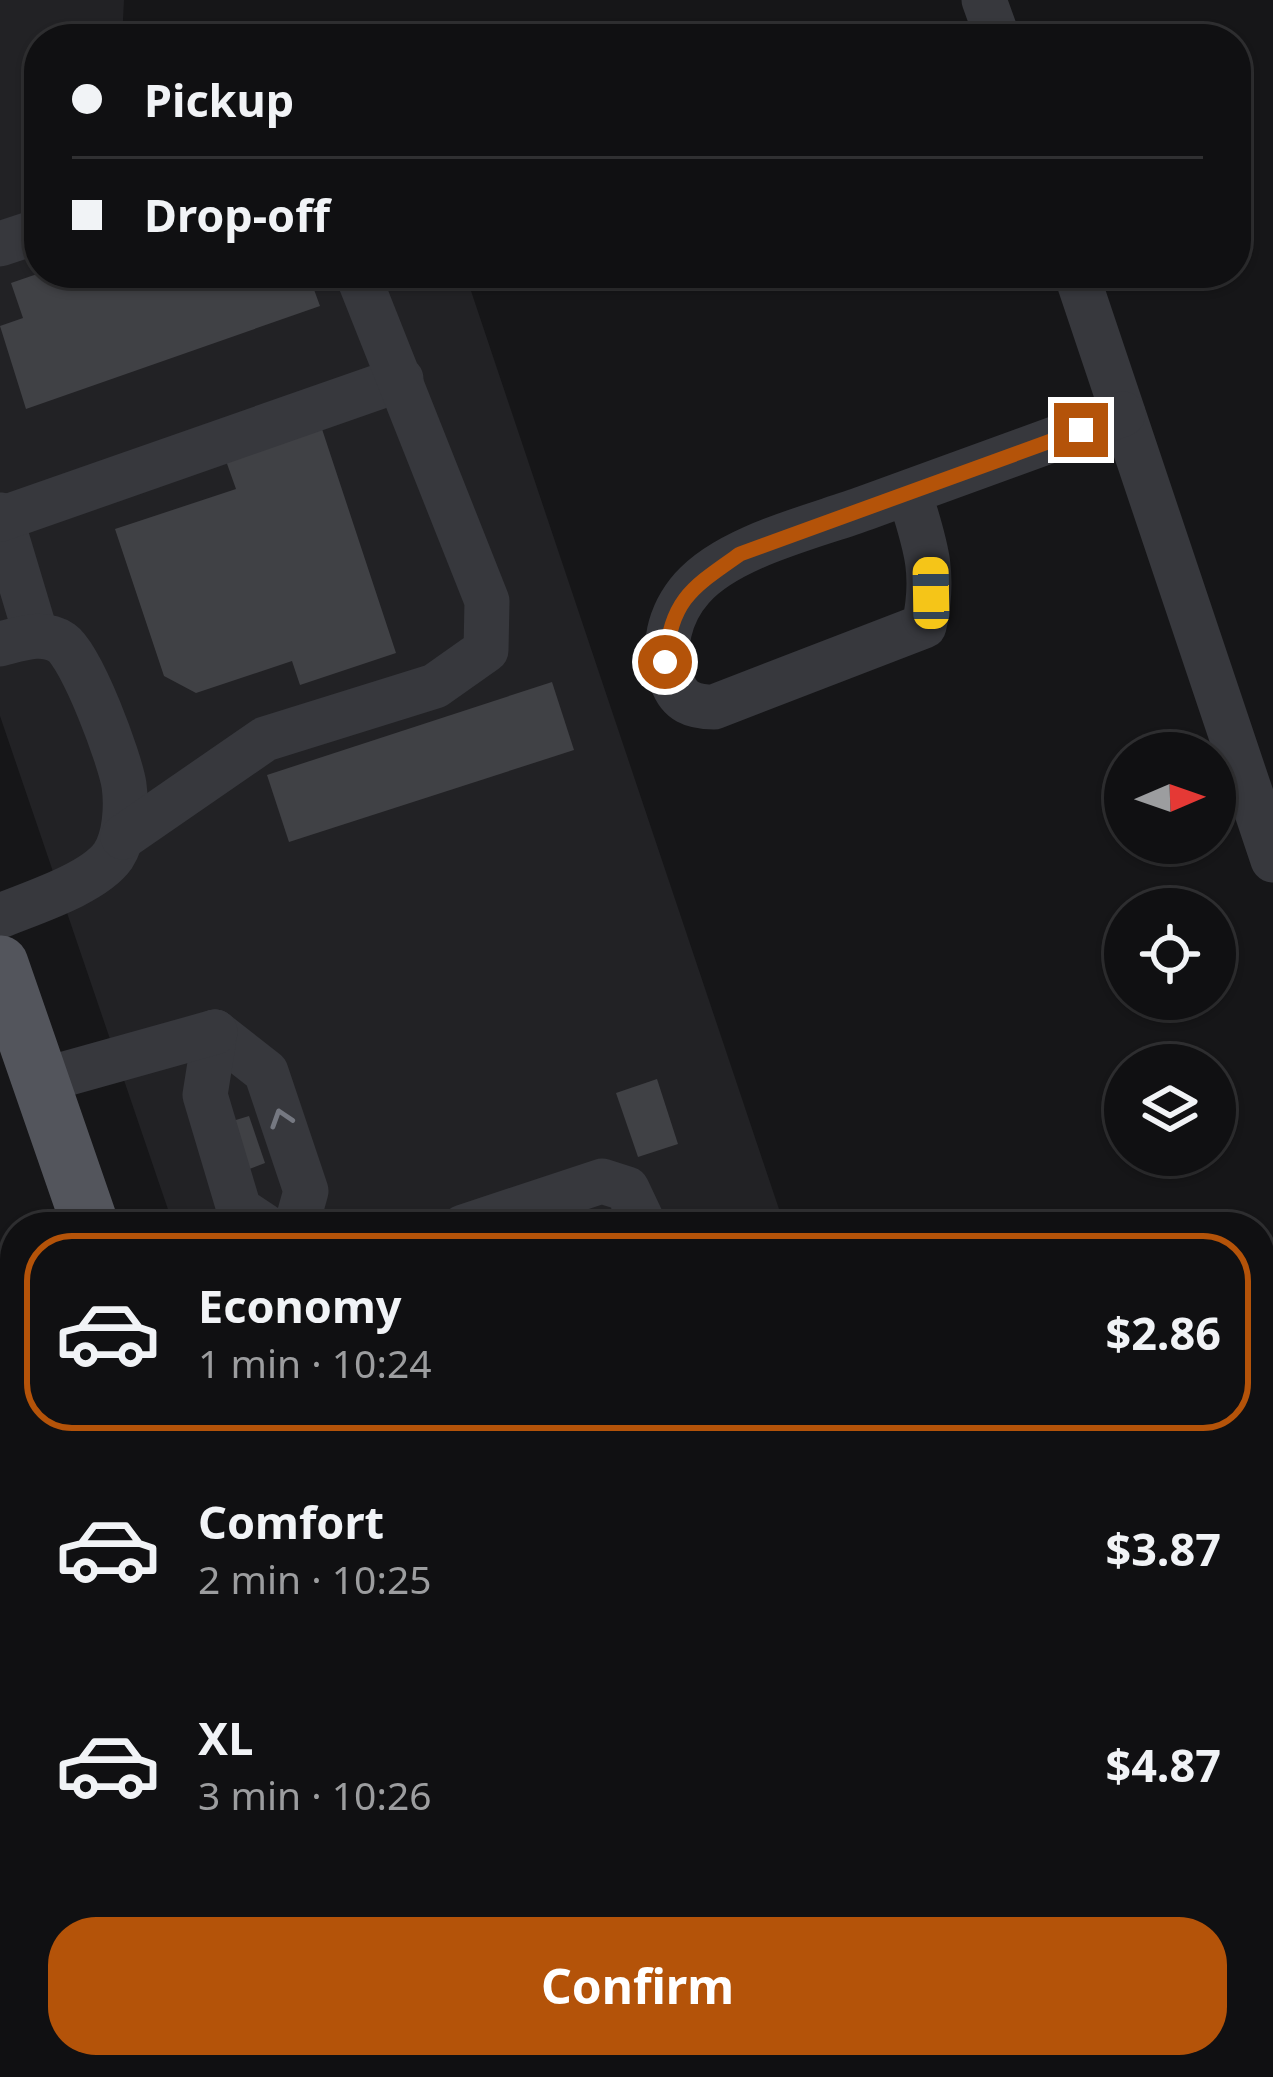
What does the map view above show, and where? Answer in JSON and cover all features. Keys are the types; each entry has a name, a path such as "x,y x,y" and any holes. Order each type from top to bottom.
{"main road":[{"path":"0,964 86,1212"}],"street":[{"path":"123,837 265,740 435,686 486,650 487,601 363,288"},
{"path":"1081,288 1273,860"},
{"path":"0,916 70,886 111,860 123,837 124,784 83,668 62,643 18,639 1,517 401,380"},
{"path":"909,492 931,561 924,626 714,706 695,707 676,694 665,662 670,623 693,587 740,554 909,492 1124,415"},
{"path":"40,1081 215,1032"},
{"path":"215,1032 205,1095 244,1212"},
{"path":"215,1032 266,1072 306,1191 300,1212"},
{"path":"508,1212 602,1181 627,1189 638,1212"}],"shaded area":[{"path":"0,0 124,0 123,24 24,24 24,288 470,288 780,1212 169,1212 0,716"}],"building":[{"path":"24,279 24,288 313,288 320,306 26,409 0,326 23,318 11,283"},
{"path":"321,426 396,653 300,685 292,661 196,693 164,676 115,529 236,489 225,458"},
{"path":"552,682 574,750 289,842 267,775"},
{"path":"657,1079 678,1144 638,1157 616,1093"},
{"path":"249,1116 265,1163 244,1171 226,1123"}],"route":[{"path":"665,662 670,623 693,587 740,554 1081,430"}]}
